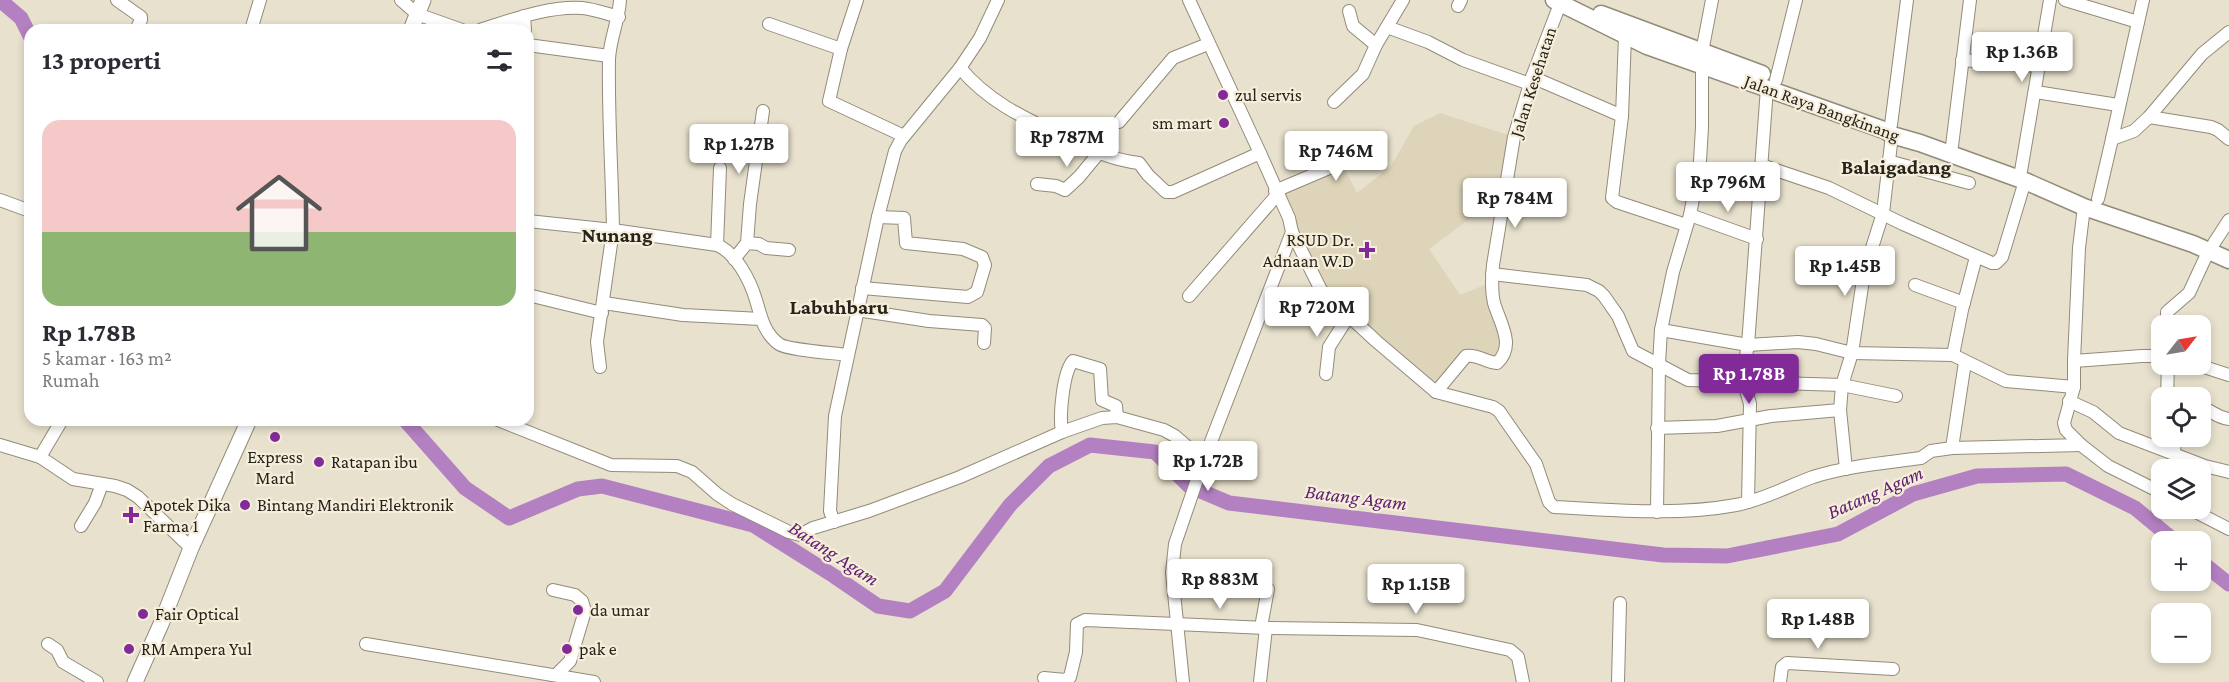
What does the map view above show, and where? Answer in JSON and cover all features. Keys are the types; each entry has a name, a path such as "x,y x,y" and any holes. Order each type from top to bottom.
{"highway":[{"name":"Jalan Raya Bangkinang","path":"1564,1 1625,36 1650,40"},
{"name":"Jalan Raya Bangkinang","path":"1564,1 1594,11 1650,40 2023,176"},
{"name":"Jalan Raya Bangkinang","path":"1918,138 1952,146 2091,203 2217,248 2229,260"}],"main road":[{"path":"413,24 420,7"},
{"path":"135,682 191,548 246,426"}],"street":[{"path":"117,0 141,16 139,24"},
{"path":"253,24 260,0"},
{"path":"401,0 420,7 451,24"},
{"path":"600,367 597,342 613,230 609,56 619,17 620,0"},
{"path":"857,0 841,49 829,101 904,136"},
{"path":"832,518 834,426 857,310 895,151 904,136 960,68 980,38 998,0"},
{"path":"1188,0 1260,153 1289,218 1292,232 1322,290 1348,317 1436,392 1493,407 1499,411 1532,455 1548,498 1554,507 1657,512 1734,505 1749,494 1815,477 1846,465 1921,458 1931,451 1949,449 2081,445"},
{"path":"1334,102 1363,74 1376,45 1403,0"},
{"path":"1657,512 1657,428 1661,330 1673,272 1688,220 1700,158 1702,58 1712,0"},
{"path":"1749,494 1750,400 1742,376 1748,345 1761,165 1772,84 1796,0"},
{"path":"1846,465 1840,410 1842,385 1852,353 1864,273 1883,213 1888,161 1884,126 1907,0"},
{"path":"1952,146 1970,0"},
{"path":"1761,165 1829,188 1976,257 1992,263 1996,262 2002,257 2023,176 2050,0"},
{"path":"2065,0 2138,22"},
{"path":"2143,0 2112,139 2079,248 2074,387 2064,423 2066,430 2081,445 2108,466 2151,488"},
{"name":"Jalan Kesehatan","path":"1436,392 1466,356 1473,355 1488,362 1497,363 1507,350 1506,336 1494,301 1492,274 1514,137 1531,80 1564,1"},
{"path":"499,24 556,9 583,8 619,17"},
{"path":"1349,11 1353,26 1376,45"},
{"path":"524,16 525,24"},
{"path":"769,24 841,49"},
{"path":"1387,27 1428,42 1463,60 1531,80 1622,116"},
{"path":"2112,139 2134,131 2149,117 2202,54 2229,32"},
{"path":"1625,36 1622,116 1612,200 1757,239"},
{"path":"1119,122 1173,58 1208,44"},
{"path":"534,46 609,56"},
{"path":"1962,60 2039,66"},
{"path":"960,68 971,81 1010,111 1098,154 1139,163 1166,192 1182,188 1260,153"},
{"path":"2036,92 2118,105"},
{"path":"734,259 747,243 763,111"},
{"path":"2149,117 2211,127 2229,139"},
{"path":"1189,296 1276,193 1362,154 1374,143"},
{"path":"1036,184 1056,186 1065,190 1098,154"},
{"path":"1888,161 1969,183"},
{"path":"717,245 720,168"},
{"path":"0,200 24,209"},
{"path":"862,288 972,296 976,292 985,265 982,257 963,249 906,243 904,218 878,217"},
{"path":"2168,315 2168,309 2189,293 2217,248 2229,220"},
{"path":"534,222 613,230 717,245 727,249 752,289 764,328 780,345 848,355"},
{"path":"1183,682 1172,573 1175,544 1203,463 1292,232"},
{"path":"747,243 759,244 766,248 789,250"},
{"path":"1953,355 1976,257"},
{"path":"1492,274 1587,285 1593,288 1604,296 1618,316 1633,351 1688,380 1842,385 1896,396"},
{"path":"1915,285 1964,303"},
{"path":"534,296 603,308 761,319"},
{"path":"857,310 929,321 981,324 985,328 984,343"},
{"path":"1326,374 1329,347 1348,317"},
{"path":"1661,330 1748,345 1798,342 1852,353 1953,355 2006,381 2074,387"},
{"path":"2074,361 2151,357"},
{"path":"1062,428 1064,386 1069,366 1073,360 1100,369 1102,400 1115,405 1117,413"},
{"path":"1949,449 1965,362"},
{"path":"2211,369 2229,375"},
{"path":"2069,401 2093,412 2115,431 2214,469 2229,472"},
{"path":"1657,428 1717,426 1751,419 1840,410"},
{"path":"513,426 611,465 677,466 692,472 732,504 800,535 832,518 960,477 1062,428 1117,413 1175,436 1203,463"},
{"path":"2211,413 2216,417 2229,419"},
{"path":"40,457 58,426"},
{"path":"0,445 40,457 73,479 115,486 138,497 191,548"},
{"path":"2174,447 2174,453"},
{"path":"81,526 95,503 102,484"},
{"path":"2209,519 2229,529"},
{"path":"1260,682 1268,589"},
{"path":"553,590 575,595 582,602 585,611 570,661 556,675"},
{"path":"1618,682 1620,603"},
{"path":"1044,678 1065,680 1070,676 1076,652 1076,627 1079,622 1417,630 1514,652 1518,657 1523,682"},
{"path":"48,644 56,649 63,662 97,682"},
{"path":"366,644 531,677 556,675 594,682"},
{"path":"1780,682 1782,667 1787,663 1893,669"}],"shaded area":[{"name":"RSUD Dr. Adnaan W.D","path":"1440,113 1511,136 1499,197 1429,249 1460,295 1489,283 1503,338 1501,353 1491,358 1471,351 1434,389 1315,274 1281,195 1344,168 1357,193 1391,166 1414,126"}],"waterway":[{"name":"Batang Agam","path":"0,0 21,18 24,24"},
{"name":"Batang Agam","path":"410,426 465,488 509,518 578,489 602,486 753,525 878,606 910,611 945,591 1010,505 1049,466 1090,445 1155,452 1189,486 1229,503 1663,555 1727,556 1838,534 1913,494 1977,476 2066,474 2135,508 2163,531"},
{"name":"Batang Agam","path":"2211,570 2229,584"}],"place":[{"name":"zul servis","path":"1223,95"},
{"name":"sm mart","path":"1224,123"},
{"name":"RSUD Dr. Adnaan W.D","path":"1367,250"},
{"name":"Express Mard","path":"275,437"},
{"name":"Ratapan ibu","path":"319,462"},
{"name":"Bintang Mandiri Elektronik","path":"245,505"},
{"name":"Apotek Dika Farma 1","path":"131,515"},
{"name":"da umar","path":"578,610"},
{"name":"Fair Optical","path":"143,614"},
{"name":"RM Ampera Yul","path":"129,649"},
{"name":"pak e","path":"567,649"}],"district":[{"name":"Balaigadang","path":"1896,167"},
{"name":"Nunang","path":"617,235"},
{"name":"Labuhbaru","path":"839,307"}]}
